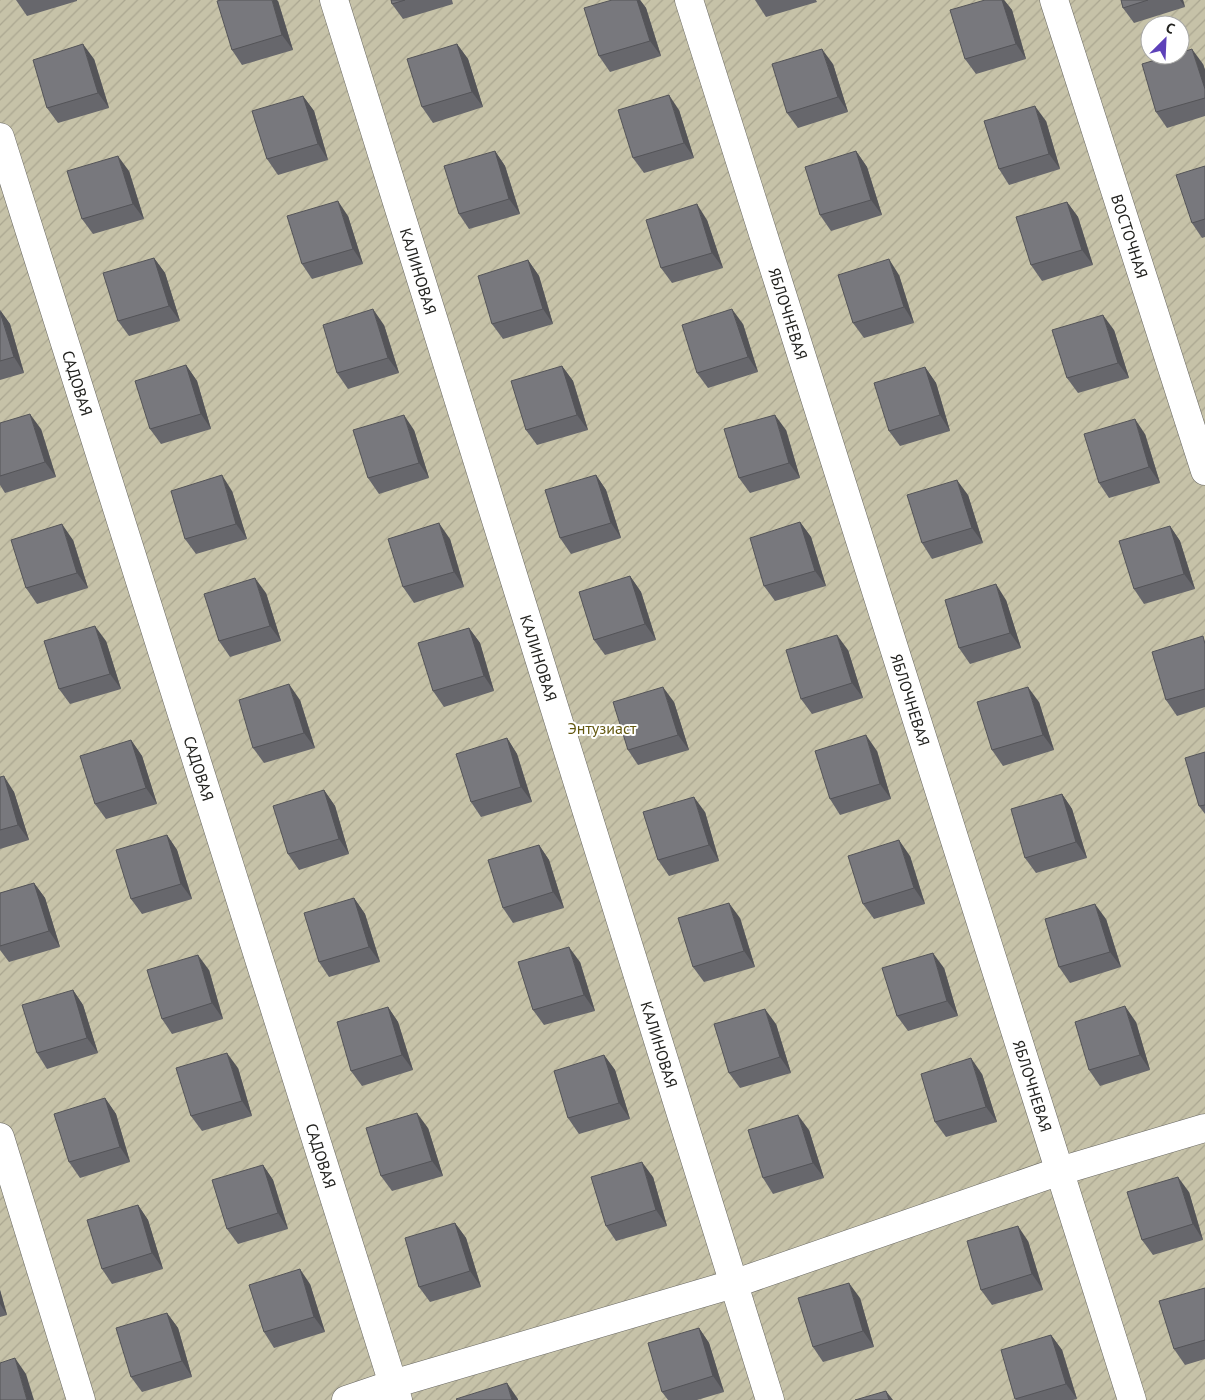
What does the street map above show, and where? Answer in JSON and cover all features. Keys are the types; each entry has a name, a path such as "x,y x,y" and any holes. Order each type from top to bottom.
{"street":[{"name":"КАЛИНОВАЯ","path":"334,0 770,1400"},
{"name":"ЯБЛОЧНЕВАЯ","path":"689,0 1132,1400"},
{"name":"ВОСТОЧНАЯ","path":"1054,0 1205,471"},
{"name":"САДОВАЯ","path":"0,137 396,1392"},
{"path":"346,1400 396,1392 733,1284 1060,1171 1205,1128"},
{"path":"0,1137 81,1400"}],"green space":[{"name":"Энтузиаст","path":"0,0 1205,0 1205,1400 0,1400"}],"building":[{"path":"272,0 282,35 232,50 217,1"},
{"path":"391,0 405,0 392,4"},
{"path":"612,0 637,0 650,41 599,56 584,8"},
{"path":"985,0 1002,0 1016,44 965,59 950,10"},
{"path":"1121,0 1148,0 1123,8"},
{"path":"83,44 98,93 47,108 33,60"},
{"path":"457,44 472,92 422,107 407,59"},
{"path":"822,49 838,97 787,113 772,64"},
{"path":"1192,49 1205,89 1205,98 1156,112 1142,65 1190,65 1190,50"},
{"path":"669,95 684,143 633,158 618,110"},
{"path":"303,96 318,144 267,159 252,111"},
{"path":"1035,106 1049,154 999,169 984,121"},
{"path":"495,151 509,199 459,214 444,166"},
{"path":"856,151 871,200 820,215 805,167"},
{"path":"118,156 133,204 82,219 67,171"},
{"path":"1205,166 1205,219 1192,223 1176,175"},
{"path":"338,201 353,249 302,264 287,216"},
{"path":"1067,202 1082,250 1031,265 1016,217"},
{"path":"697,204 712,253 661,268 646,220"},
{"path":"154,258 169,306 118,321 103,273"},
{"path":"889,259 904,307 853,323 838,275"},
{"path":"528,260 543,309 492,324 478,276"},
{"path":"373,309 388,358 337,373 323,325"},
{"path":"732,309 748,357 697,373 682,325"},
{"path":"0,312 14,357 0,361"},
{"path":"1103,315 1118,363 1067,378 1052,330"},
{"path":"186,365 201,414 150,429 135,381"},
{"path":"562,366 577,415 526,430 511,381"},
{"path":"925,367 940,415 889,431 874,383"},
{"path":"30,414 45,462 0,476 0,423"},
{"path":"404,415 419,463 368,478 353,430"},
{"path":"775,415 789,463 739,478 724,429"},
{"path":"1135,419 1149,467 1099,483 1084,434"},
{"path":"222,475 236,524 185,539 171,491"},
{"path":"596,475 611,523 560,538 545,490"},
{"path":"957,480 972,528 922,543 907,495"},
{"path":"800,522 815,571 764,586 750,538"},
{"path":"439,523 454,572 403,587 388,539"},
{"path":"62,524 77,573 26,588 11,540"},
{"path":"1170,526 1184,574 1134,589 1119,541"},
{"path":"630,576 645,624 594,640 579,592"},
{"path":"255,578 270,626 219,641 204,594"},
{"path":"996,584 1010,633 959,648 945,600"},
{"path":"95,626 110,674 59,689 44,641"},
{"path":"469,628 484,676 433,691 418,643"},
{"path":"837,635 852,683 801,699 786,650"},
{"path":"1203,636 1205,644 1205,689 1166,700 1152,652"},
{"path":"289,684 304,733 253,748 239,700"},
{"path":"663,687 678,735 628,750 613,702"},
{"path":"1028,687 1043,735 992,750 977,702"},
{"path":"866,735 880,784 830,799 815,751"},
{"path":"507,738 521,787 471,802 456,754"},
{"path":"131,740 146,788 95,804 80,756"},
{"path":"1205,752 1205,805 1199,806 1185,758"},
{"path":"4,776 18,825 0,830 0,777"},
{"path":"324,790 339,839 288,854 273,806"},
{"path":"1062,794 1076,842 1025,858 1011,809"},
{"path":"694,797 709,845 658,860 643,812"},
{"path":"167,835 181,884 131,899 116,850"},
{"path":"899,840 914,888 863,904 848,856"},
{"path":"539,845 553,892 503,908 488,860"},
{"path":"34,883 49,931 0,946 0,893"},
{"path":"354,898 369,947 319,962 304,913"},
{"path":"729,903 744,951 693,967 678,918"},
{"path":"1095,904 1110,952 1059,967 1045,919"},
{"path":"569,947 584,995 533,1010 518,962"},
{"path":"933,953 947,1001 897,1016 882,968"},
{"path":"198,955 212,1003 162,1019 147,970"},
{"path":"73,990 87,1038 37,1053 22,1005"},
{"path":"1125,1006 1140,1055 1089,1070 1075,1022"},
{"path":"388,1007 402,1055 351,1071 337,1022"},
{"path":"765,1009 780,1057 729,1073 714,1024"},
{"path":"227,1053 242,1101 191,1116 176,1068"},
{"path":"604,1055 619,1103 568,1118 554,1071"},
{"path":"971,1058 986,1107 935,1122 921,1074"},
{"path":"105,1098 120,1147 69,1162 54,1114"},
{"path":"417,1113 432,1161 381,1176 366,1128"},
{"path":"798,1115 813,1163 763,1178 748,1130"},
{"path":"642,1162 656,1210 606,1226 591,1177"},
{"path":"263,1165 278,1213 227,1229 212,1180"},
{"path":"1178,1177 1193,1224 1142,1240 1127,1192"},
{"path":"138,1205 152,1253 102,1269 87,1220"},
{"path":"455,1223 470,1271 419,1287 405,1238"},
{"path":"1018,1226 1032,1274 981,1290 967,1241"},
{"path":"300,1269 314,1317 264,1332 249,1285"},
{"path":"849,1283 863,1331 813,1347 798,1298"},
{"path":"1205,1288 1205,1340 1174,1349 1159,1301"},
{"path":"167,1313 182,1361 131,1377 116,1328"},
{"path":"699,1328 713,1376 662,1392 648,1343"},
{"path":"1051,1335 1066,1384 1015,1399 1001,1350"},
{"path":"15,1358 27,1400 0,1400 0,1363"},
{"path":"507,1383 512,1400 456,1399"},
{"path":"886,1391 889,1400 855,1400"}]}
